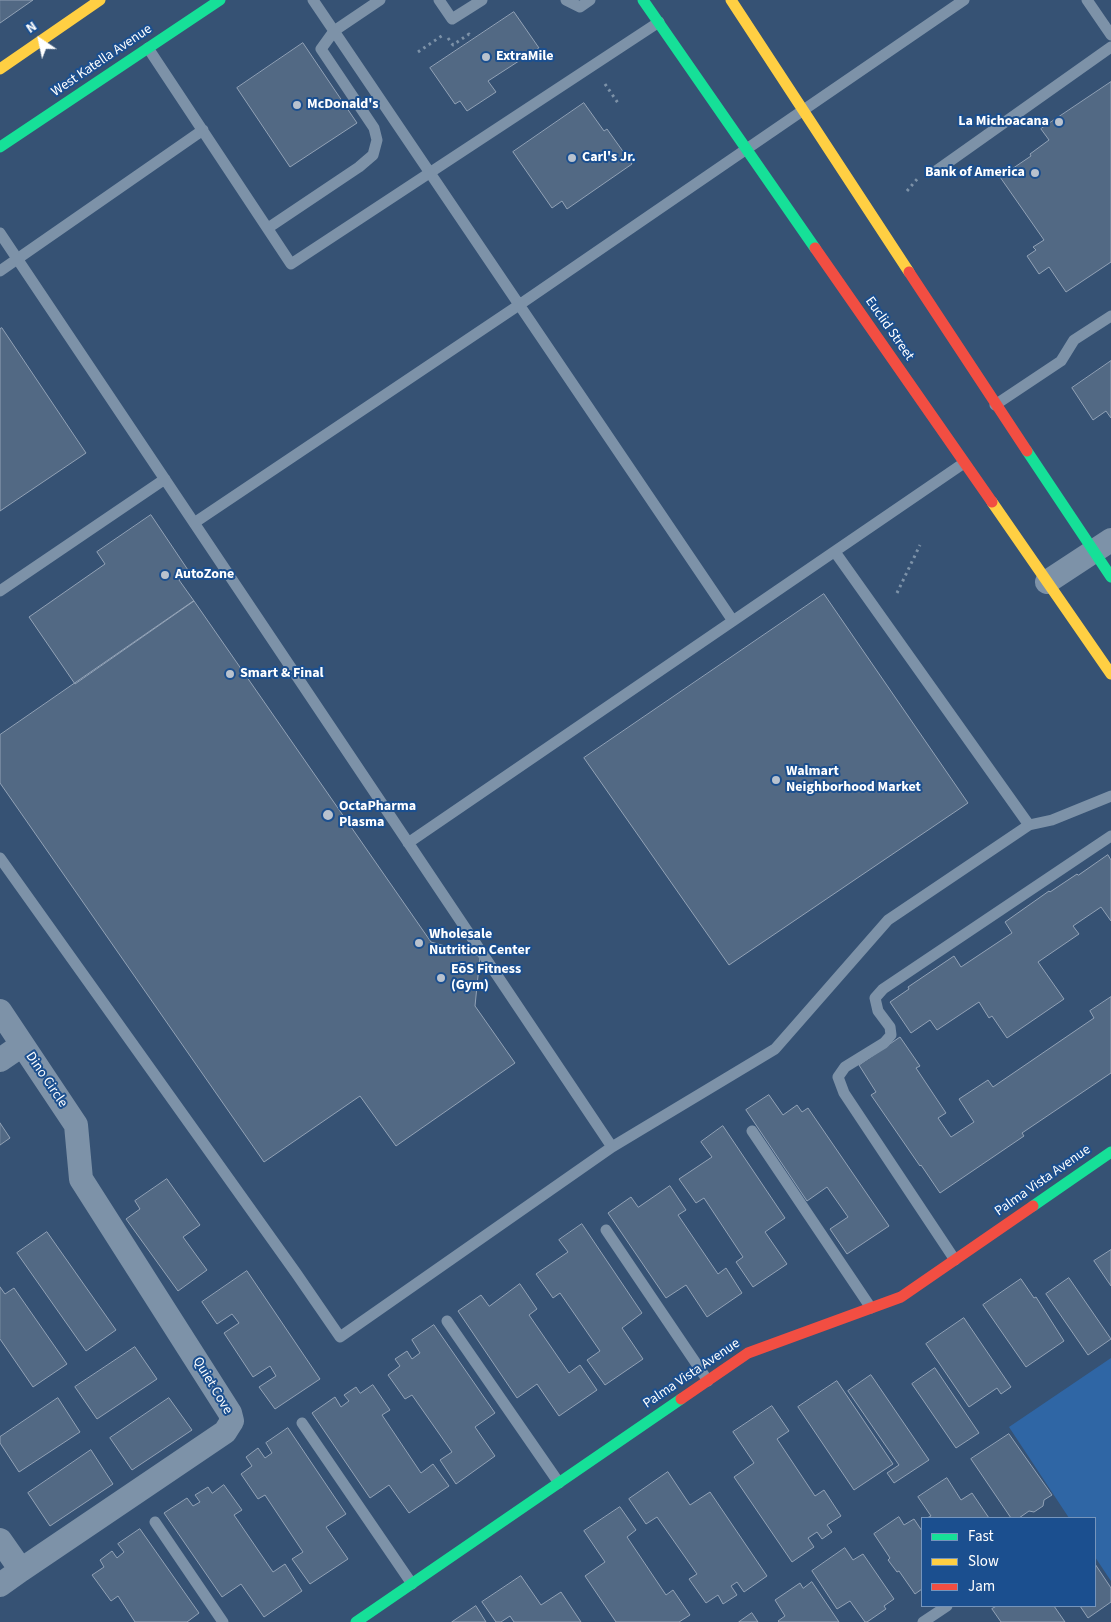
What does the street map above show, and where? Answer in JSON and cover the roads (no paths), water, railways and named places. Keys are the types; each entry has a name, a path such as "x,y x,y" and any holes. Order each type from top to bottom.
{"main road":[{"path":"0,69 100,0"},
{"name":"West Katella Avenue","path":"0,147 220,0"},
{"name":"Euclid Street","path":"643,0 1111,674"},
{"path":"731,0 995,405 1102,545 1111,578"},
{"name":"Palma Vista Avenue","path":"356,1622 748,1353 901,1297 1111,1152"}],"street":[{"path":"1047,582 1102,545"},
{"name":"Dino Circle","path":"0,1011 76,1125 78,1154"},
{"path":"0,1060 22,1045"},
{"name":"Quiet Cove","path":"0,1585 225,1432 232,1421 230,1413 81,1179 78,1154"},
{"path":"0,1540 20,1570"}],"lane":[{"path":"313,0 733,621"},
{"path":"268,228 359,167 373,155 377,140 374,128 321,49 334,31 380,0"},
{"path":"439,0 452,19 482,0"},
{"path":"566,0 580,7 590,0"},
{"path":"194,522 519,305 964,0"},
{"path":"1087,0 1111,35"},
{"path":"148,48 291,264 659,22"},
{"path":"936,171 1111,47"},
{"path":"0,270 204,130"},
{"path":"0,233 612,1147"},
{"path":"995,405 1061,361 1074,340 1111,316"},
{"path":"408,843 964,463"},
{"path":"0,590 165,479"},
{"path":"835,552 1029,824"},
{"path":"0,858 340,1337 612,1147 775,1048 888,920 1029,824 1052,820 1111,796"},
{"path":"955,1260 844,1094 838,1077 845,1067 884,1042 891,1035 890,1027 878,1011 875,998 883,989 1111,837"},
{"path":"752,1131 871,1308"},
{"path":"606,1230 708,1381"},
{"path":"447,1321 559,1483"},
{"path":"302,1423 412,1584"},
{"path":"155,1522 223,1622"},
{"path":"923,1622 940,1617"}],"place":[{"name":"ExtraMile","path":"486,57"},
{"name":"McDonald's","path":"297,105"},
{"name":"La Michoacana","path":"1059,122"},
{"name":"Carl's Jr.","path":"572,158"},
{"name":"Bank of America","path":"1035,173"},
{"name":"AutoZone","path":"165,575"},
{"name":"Smart & Final","path":"230,674"},
{"name":"Walmart Neighborhood Market","path":"776,780"},
{"name":"OctaPharma Plasma","path":"328,815"},
{"name":"Wholesale Nutrition Center","path":"419,943"},
{"name":"EōS Fitness (Gym)","path":"441,978"}]}
